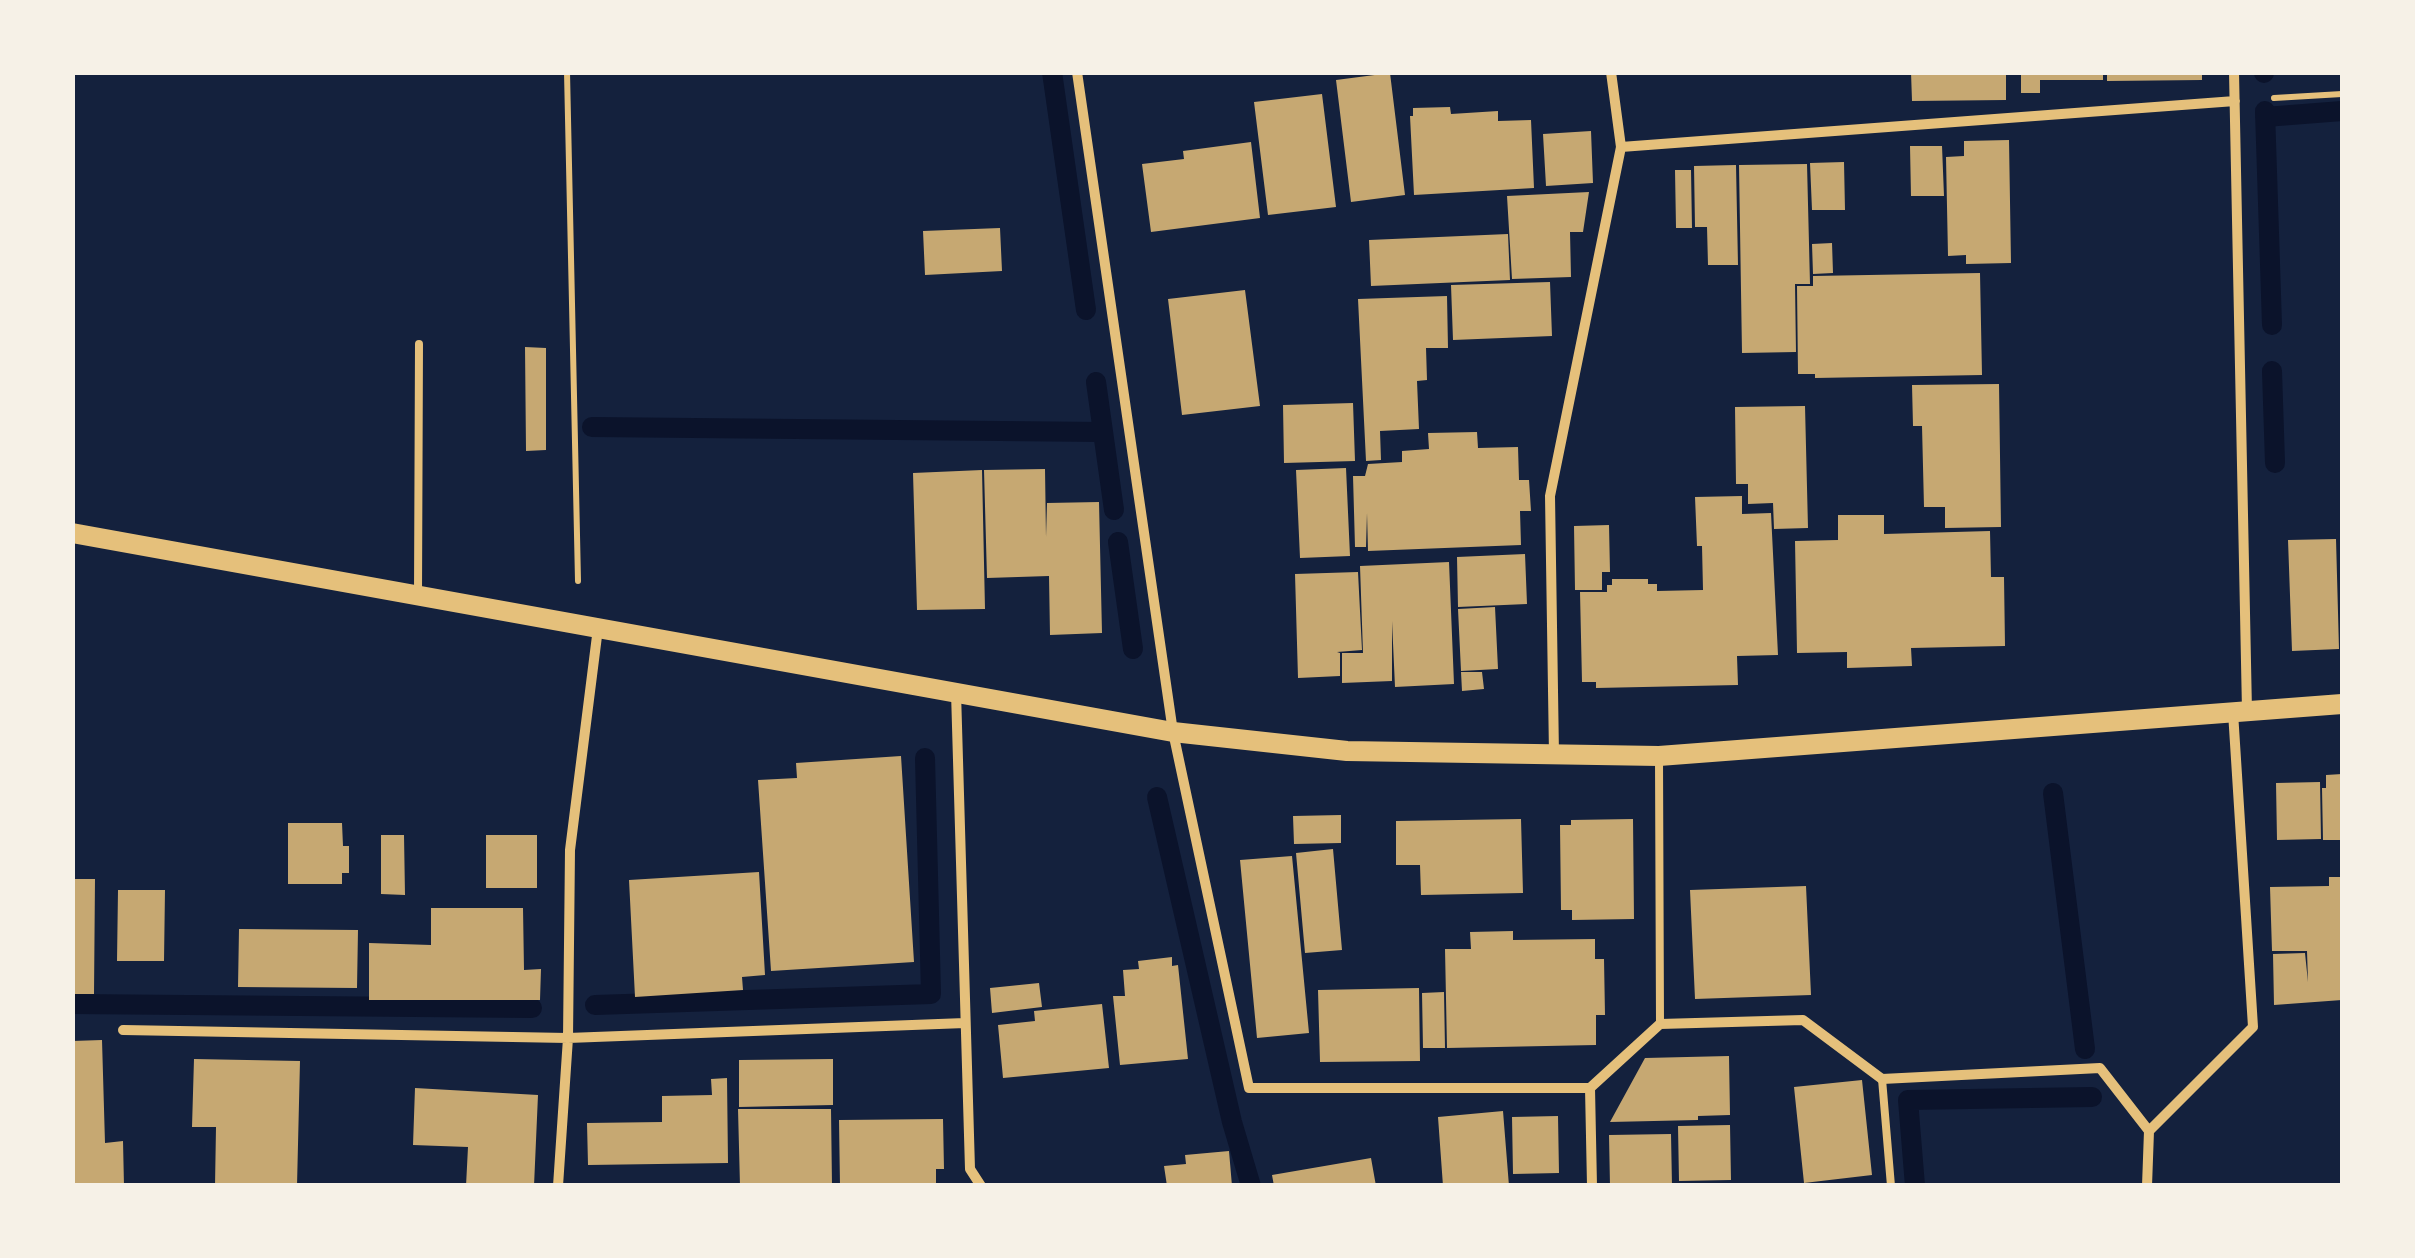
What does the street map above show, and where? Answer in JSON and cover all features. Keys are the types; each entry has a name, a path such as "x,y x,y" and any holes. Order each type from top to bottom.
{"main road":[{"path":"72,533 1173,732 1347,751 1659,756 2342,704"}],"street":[{"path":"1077,72 1173,732 1249,1088 1590,1088 1660,1024 1803,1020 1882,1079 2100,1068 2149,1131 2147,1186"},
{"path":"1554,756 1550,496 1621,147 1611,72"},
{"path":"2149,1131 2253,1027 2240,711 2234,72"},
{"path":"1621,147 2235,101"},
{"path":"558,1186 568,1038 570,850 588,625"},
{"path":"956,692 970,1168 980,1186"},
{"path":"123,1030 568,1038 965,1023"},
{"path":"1590,1088 1592,1186"}],"lane":[{"path":"418,595 419,344"},
{"path":"1659,756 1660,1024"},
{"path":"1882,1079 1891,1186"}],"path":[{"path":"566,72 588,625"},
{"path":"2235,101 2342,94"}],"building":[{"path":"1911,72 2006,72 2006,100 1912,101"},
{"path":"2021,72 2103,72 2103,80 2040,80 2040,93 2021,93"},
{"path":"2107,72 2202,72 2202,80 2107,81"},
{"path":"1390,73 1405,195 1351,202 1336,80"},
{"path":"1322,94 1336,207 1268,215 1254,102"},
{"path":"1450,107 1451,114 1498,111 1498,121 1531,120 1534,188 1414,195 1410,116 1413,108"},
{"path":"1591,131 1593,183 1546,186 1543,134"},
{"path":"2009,140 2011,263 1966,264 1966,255 1948,256 1946,157 1964,156 1964,141"},
{"path":"1251,142 1260,218 1151,232 1142,164 1184,159 1183,151"},
{"path":"1910,146 1942,146 1944,196 1911,196"},
{"path":"1844,162 1845,210 1812,210 1810,163"},
{"path":"1807,164 1810,284 1795,284 1796,352 1742,353 1739,165"},
{"path":"1736,165 1738,265 1708,265 1707,227 1695,227 1694,166"},
{"path":"1675,170 1691,170 1692,228 1676,228"},
{"path":"1589,192 1583,232 1570,232 1571,277 1512,279 1507,196"},
{"path":"1000,228 1002,271 925,275 923,231"},
{"path":"1508,234 1510,280 1371,286 1369,240"},
{"path":"1832,243 1833,273 1813,274 1812,244"},
{"path":"1980,273 1982,375 1815,378 1815,374 1798,374 1797,286 1813,286 1813,276"},
{"path":"1550,282 1552,336 1453,340 1451,285"},
{"path":"1245,290 1260,406 1182,415 1168,299"},
{"path":"1447,296 1448,348 1426,348 1427,380 1417,381 1419,429 1380,431 1381,460 1366,461 1358,299"},
{"path":"525,347 546,348 546,450 526,451"},
{"path":"1999,384 2001,527 1945,528 1945,507 1924,507 1922,426 1913,426 1912,385"},
{"path":"1353,403 1355,461 1284,463 1283,405"},
{"path":"1805,406 1808,528 1774,529 1773,503 1748,504 1748,484 1736,484 1735,407"},
{"path":"1477,432 1478,448 1518,447 1519,480 1529,480 1531,511 1520,511 1521,545 1368,551 1367,513 1366,547 1355,547 1353,476 1365,476 1368,464 1402,462 1402,451 1429,449 1428,433"},
{"path":"1346,468 1350,556 1300,558 1296,470"},
{"path":"1045,469 1046,537 1047,503 1099,502 1102,633 1050,635 1049,576 987,578 984,470"},
{"path":"982,470 985,609 917,610 913,473"},
{"path":"1742,496 1742,514 1771,513 1778,655 1737,656 1738,685 1596,688 1596,682 1582,682 1580,592 1607,592 1612,579 1648,579 1648,584 1657,584 1657,591 1703,590 1695,497"},
{"path":"1838,515 1884,515 1884,534 1990,531 1991,577 2004,577 2005,646 1911,648 1912,666 1847,668 1847,652 1797,653 1795,541 1838,540"},
{"path":"1609,525 1610,572 1602,572 1602,590 1575,590 1574,526"},
{"path":"2336,539 2339,649 2292,651 2288,540"},
{"path":"1525,554 1527,604 1458,607 1457,557"},
{"path":"1449,562 1454,684 1395,687 1392,621 1392,681 1342,683 1342,653 1363,653 1360,566"},
{"path":"1358,572 1362,650 1337,652 1340,676 1298,678 1295,574"},
{"path":"1495,607 1498,669 1461,671 1458,609"},
{"path":"1461,672 1482,672 1484,689 1462,691"},
{"path":"901,756 914,962 771,971 758,780 797,778 796,763"},
{"path":"2342,774 2342,840 2323,840 2322,788 2326,788 2326,775"},
{"path":"2320,782 2321,839 2277,840 2276,783"},
{"path":"1341,815 1341,843 1294,844 1293,816"},
{"path":"1521,819 1523,893 1421,895 1420,865 1396,865 1396,821"},
{"path":"1633,819 1634,919 1572,920 1572,910 1561,910 1560,825 1571,825 1571,820"},
{"path":"288,823 342,823 343,846 349,846 349,873 342,873 342,884 288,884"},
{"path":"381,835 404,835 405,895 381,894"},
{"path":"486,835 537,835 537,888 486,888"},
{"path":"1333,849 1342,950 1305,953 1296,853"},
{"path":"1292,856 1309,1033 1257,1038 1240,860"},
{"path":"759,872 765,975 742,977 743,990 635,997 629,880"},
{"path":"2329,877 2342,877 2342,1000 2274,1005 2273,954 2305,953 2308,982 2307,951 2272,951 2270,887 2329,886"},
{"path":"72,879 95,879 94,994 72,994"},
{"path":"1806,886 1811,995 1695,999 1690,890"},
{"path":"118,890 165,890 164,961 117,961"},
{"path":"431,908 523,908 524,970 541,969 540,1000 369,1000 369,943 431,945"},
{"path":"239,929 358,930 357,988 238,987"},
{"path":"1513,931 1513,940 1595,939 1595,959 1604,959 1605,1015 1596,1015 1596,1045 1447,1048 1445,949 1471,949 1470,932"},
{"path":"1172,957 1172,966 1178,965 1188,1059 1120,1065 1113,996 1125,996 1123,970 1139,969 1138,961"},
{"path":"1039,983 1042,1007 992,1013 990,988"},
{"path":"1419,988 1420,1061 1320,1062 1318,990"},
{"path":"1444,992 1445,1048 1423,1048 1422,993"},
{"path":"1102,1004 1109,1068 1003,1078 998,1025 1035,1021 1034,1011"},
{"path":"102,1040 105,1143 123,1141 124,1186 72,1186 72,1041"},
{"path":"1729,1056 1730,1115 1698,1116 1698,1120 1610,1122 1645,1058"},
{"path":"194,1059 300,1061 297,1186 215,1186 216,1127 192,1127"},
{"path":"833,1059 833,1105 739,1107 739,1060"},
{"path":"727,1078 728,1163 588,1165 587,1123 662,1122 662,1096 712,1095 711,1079"},
{"path":"1862,1080 1872,1175 1804,1183 1794,1087"},
{"path":"415,1088 538,1095 534,1186 466,1186 468,1147 413,1145"},
{"path":"738,1109 831,1109 832,1186 740,1186"},
{"path":"1503,1111 1509,1186 1443,1186 1438,1117"},
{"path":"1558,1116 1559,1173 1513,1174 1512,1117"},
{"path":"943,1119 944,1169 936,1169 936,1186 840,1186 839,1120"},
{"path":"1730,1125 1731,1180 1679,1181 1678,1126"},
{"path":"1671,1134 1672,1186 1610,1186 1609,1135"},
{"path":"1229,1151 1232,1186 1167,1186 1164,1166 1186,1164 1185,1155"},
{"path":"1371,1158 1376,1186 1274,1186 1272,1175"}],"waterway":[{"path":"1052,72 1086,310"},
{"path":"2265,111 2272,325"},
{"path":"2265,117 2342,111"},
{"path":"2272,371 2275,463"},
{"path":"1096,382 1114,510"},
{"path":"592,427 1102,432"},
{"path":"1118,542 1133,649"},
{"path":"595,1005 931,994 925,758"},
{"path":"2053,793 2085,1049"},
{"path":"1157,797 1232,1122 1251,1186"},
{"path":"72,1004 532,1008"},
{"path":"1915,1186 1908,1100 2092,1097"}]}
